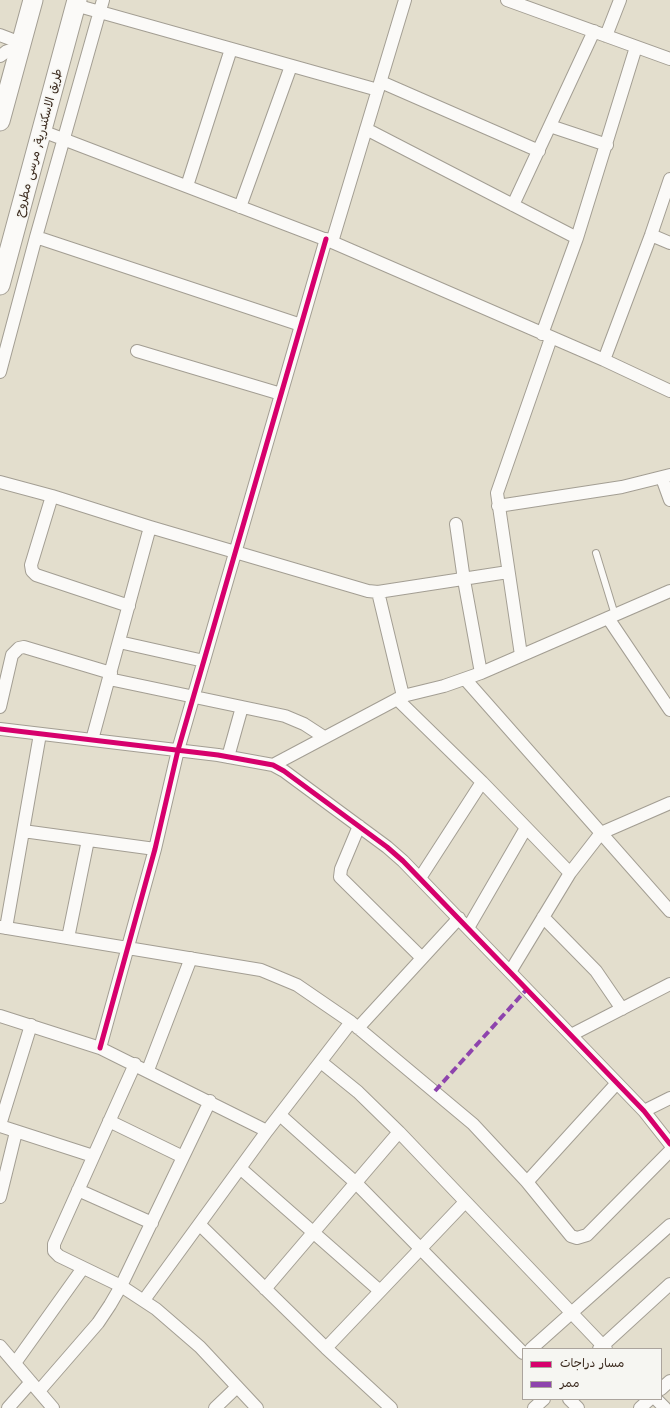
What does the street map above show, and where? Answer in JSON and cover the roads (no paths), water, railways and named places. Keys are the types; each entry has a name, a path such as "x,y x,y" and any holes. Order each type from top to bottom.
{"main road":[{"path":"0,122 32,1"},
{"name":"طريق الاسكندرية, مرسى مطروح","path":"0,286 76,3"}],"street":[{"path":"0,372 36,237 104,0"},
{"path":"100,1048 129,948 155,849 178,750 301,325 380,86 406,0"},
{"path":"507,0 670,59"},
{"path":"606,36 620,0"},
{"path":"76,3 100,12 291,66 380,86 539,151"},
{"path":"513,205 594,31"},
{"path":"0,35 20,45"},
{"path":"0,56 6,51 20,45"},
{"path":"521,655 498,506 498,486 607,145 636,47"},
{"path":"187,186 231,49"},
{"path":"240,207 291,66"},
{"path":"550,126 607,145"},
{"path":"366,129 577,238"},
{"path":"42,131 329,240 604,360 670,391"},
{"path":"604,360 651,235 670,179"},
{"path":"651,235 670,243"},
{"path":"36,237 301,325"},
{"path":"137,351 281,394"},
{"path":"498,506 622,487 666,477 670,500"},
{"path":"0,482 52,496 150,527 356,588 378,592 464,580 508,572"},
{"path":"52,496 31,565 32,571 36,575 129,606"},
{"path":"456,524 464,580 481,673"},
{"path":"92,740 150,527"},
{"path":"273,765 400,697 481,673 670,591"},
{"path":"378,592 400,697 570,872"},
{"path":"611,617 670,710"},
{"path":"119,642 204,661"},
{"path":"0,707 12,656 19,648 24,647 110,676 295,719 324,738"},
{"path":"464,679 670,911"},
{"path":"228,757 242,707"},
{"path":"0,729 228,757 273,765 284,771 387,847 420,878 644,1111 670,1144"},
{"path":"40,734 23,830 3,928 261,970 277,975 306,990 354,1025 473,1124 527,1182 571,1236 582,1238 587,1235 670,1152"},
{"path":"420,878 482,782"},
{"path":"510,972 570,872 601,833 670,803"},
{"path":"359,826 341,869 340,878 422,958"},
{"path":"468,928 526,828"},
{"path":"23,830 155,849"},
{"path":"68,938 88,840"},
{"path":"543,917 596,971 622,1009"},
{"path":"144,1300 267,1131 321,1062 354,1025 422,958 459,918"},
{"path":"148,1070 190,958"},
{"path":"571,1035 670,984"},
{"path":"0,1016 100,1048 148,1070 267,1131"},
{"path":"31,1025 0,1126 93,1156"},
{"path":"321,1062 358,1092 399,1132 603,1348 670,1284"},
{"path":"135,1064 53,1248 56,1254 121,1286 144,1300 179,1327 256,1408"},
{"path":"527,1182 617,1083"},
{"path":"644,1111 670,1098"},
{"path":"39,1392 98,1323 121,1286 210,1101"},
{"path":"280,1115 356,1183 522,1352"},
{"path":"109,1121 183,1157"},
{"path":"0,1197 16,1132"},
{"path":"265,1289 399,1132"},
{"path":"240,1168 380,1291"},
{"path":"78,1190 152,1223"},
{"path":"326,1348 465,1202"},
{"path":"200,1225 326,1348 382,1406"},
{"path":"532,1348 670,1225"},
{"path":"15,1363 83,1268"},
{"path":"0,1346 53,1408"},
{"path":"662,1388 670,1381"},
{"path":"8,1408 31,1382"},
{"path":"215,1408 237,1387"},
{"path":"534,1408 543,1400"},
{"path":"570,1400 578,1408"},
{"path":"640,1408 649,1400"},
{"path":"657,1400 665,1408"}],"lane":[{"path":"596,553 611,617"}]}
